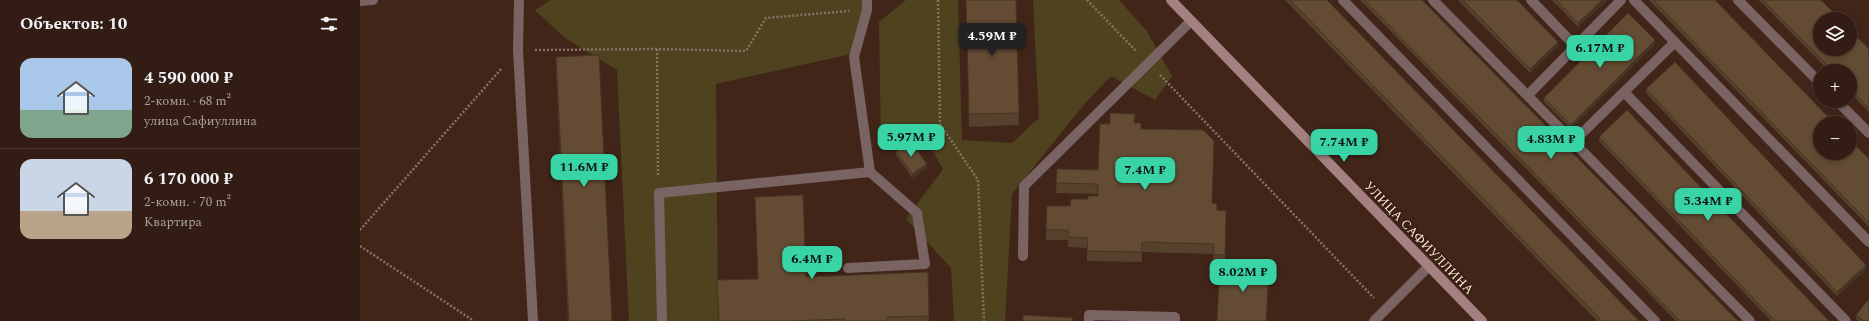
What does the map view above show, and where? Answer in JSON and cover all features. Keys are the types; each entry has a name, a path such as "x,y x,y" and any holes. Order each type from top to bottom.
{"street":[{"name":"УЛИЦА САФИУЛЛИНА","path":"1171,0 1482,321"}],"lane":[{"path":"360,0 373,0"},
{"path":"519,0 518,50 533,321"},
{"path":"1343,0 1655,321"},
{"path":"1434,0 1750,321"},
{"path":"1531,0 1576,47"},
{"path":"1528,95 1621,0"},
{"path":"1634,0 1869,242"},
{"path":"1738,0 1813,76"},
{"path":"848,268 926,264 916,213 870,172 854,57 867,5"},
{"path":"1022,256 1024,186 1191,21"},
{"path":"1573,142 1675,42"},
{"path":"1624,92 1846,321"},
{"path":"1844,108 1869,134"},
{"path":"662,321 658,193 870,172"},
{"path":"1374,321 1429,266"},
{"path":"1090,321 1090,315 1175,317 1175,321"}],"path":[{"path":"938,0 940,124 978,180 984,321"},
{"path":"1087,0 1386,310"},
{"path":"360,230 518,50 657,49 746,51 766,18 867,5"},
{"path":"657,49 658,193"},
{"path":"360,246 474,321"}],"shaded area":[{"path":"551,0 871,0 856,53 716,84 718,321 629,321 617,70 565,38 535,10"},
{"path":"906,0 958,0 962,140 1012,143 1039,118 1033,0 1119,0 1146,30 1172,76 1155,100 1111,76 1086,102 1012,194 1005,321 954,321 951,268 906,219 943,169 926,139 881,141 879,22"}],"building":[{"path":"966,0 1016,0 1019,113 969,114"},
{"path":"1290,0 1327,0 1639,321 1602,321"},
{"path":"1364,0 1422,0 1738,321 1680,321"},
{"path":"1463,0 1517,0 1558,42 1530,69"},
{"path":"1556,0 1602,0 1578,23"},
{"path":"1653,0 1715,0 1813,101 1813,108 1819,108 1827,116 1813,116 1813,160 1857,160 1857,147 1869,159 1869,223"},
{"path":"1763,0 1821,0 1833,12 1813,12 1813,51"},
{"path":"1628,13 1655,40 1571,125 1544,98"},
{"path":"1857,37 1869,49 1869,108 1857,96 1857,64 1826,64 1818,56 1857,56"},
{"path":"599,55 612,321 569,321 556,57"},
{"path":"1675,62 1866,265 1837,292 1646,89"},
{"path":"1627,110 1829,321 1775,321 1599,137"},
{"path":"1110,113 1135,114 1134,123 1141,123 1141,129 1203,130 1214,141 1212,203 1217,204 1217,210 1226,211 1225,255 1213,254 1214,244 1142,242 1142,252 1087,251 1088,238 1068,237 1068,230 1046,230 1047,206 1070,206 1071,199 1088,199 1088,196 1098,196 1098,184 1056,183 1057,169 1098,170 1100,124 1110,124"},
{"path":"910,141 927,164 912,174 896,151"},
{"path":"803,195 806,277 928,272 929,316 887,317 887,321 845,321 845,319 719,321 717,280 758,279 755,197"},
{"path":"1220,264 1269,267 1266,321 1217,321"},
{"path":"1869,299 1869,321 1864,321 1856,315"},
{"path":"1023,315 1073,318 1072,321 1023,321"}]}
